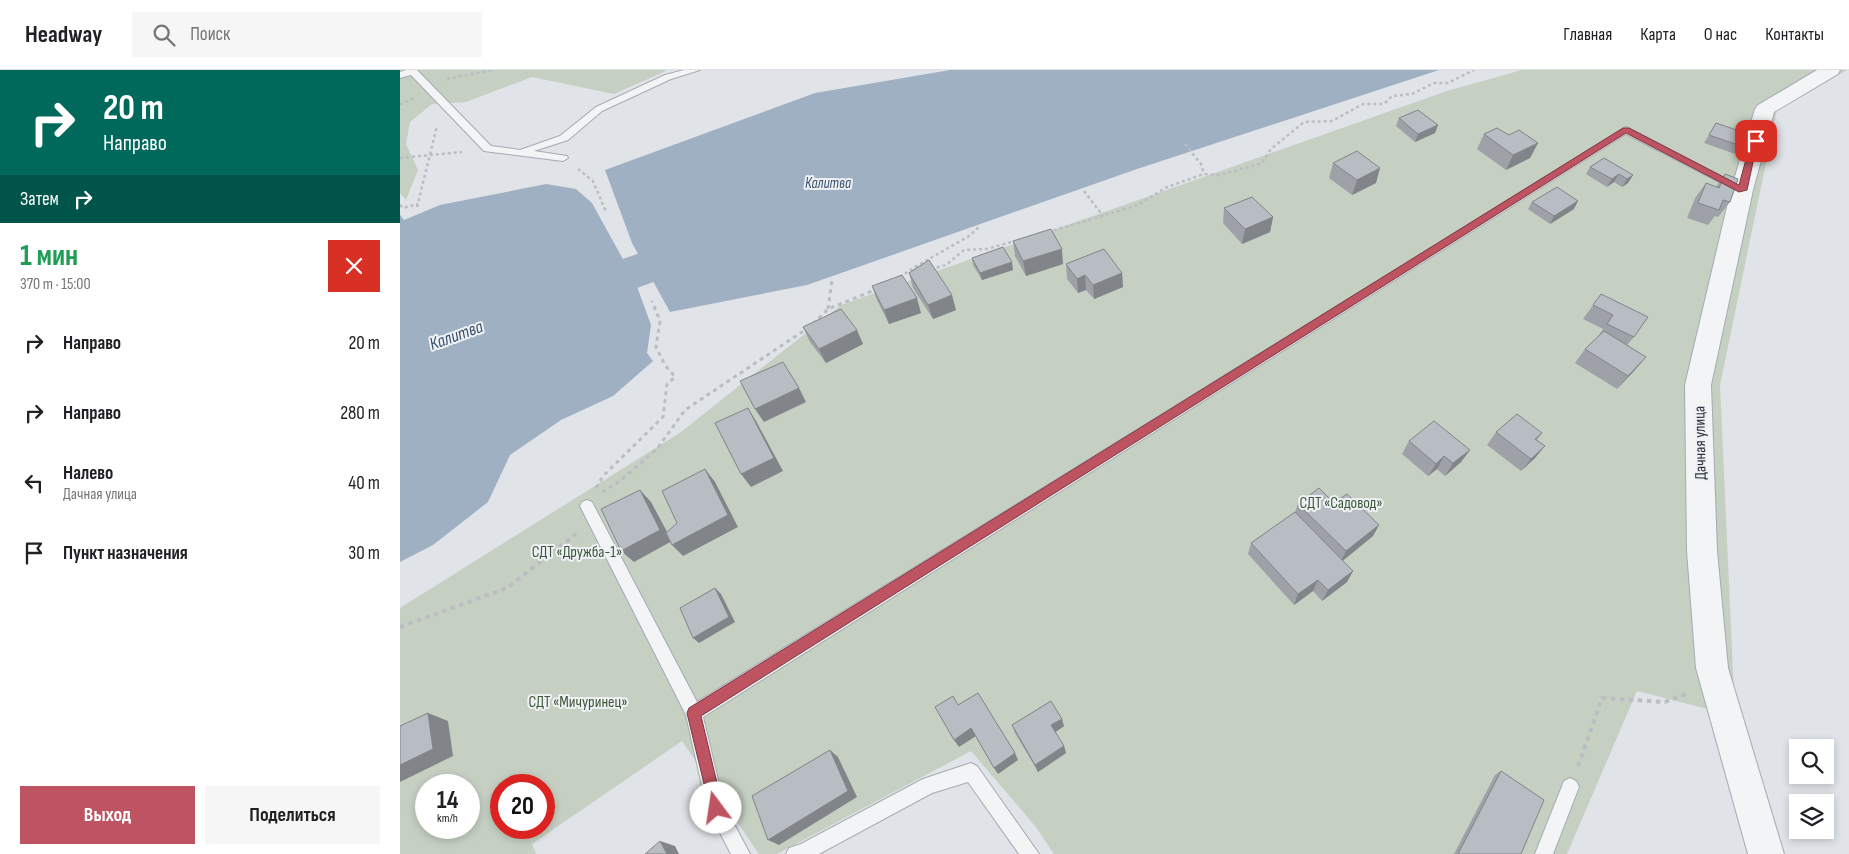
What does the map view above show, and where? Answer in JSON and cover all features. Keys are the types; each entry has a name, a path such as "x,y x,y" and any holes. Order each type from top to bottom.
{"street":[{"name":"Дачная улица","path":"1766,854 1712,668 1702,551 1698,385 1742,190 1765,109 1831,70"}],"lane":[{"path":"520,152 564,138 599,109 668,78 695,70"},
{"path":"400,75 413,71 488,149 563,158"},
{"path":"694,713 1626,130 1742,190"},
{"path":"587,506 694,713 716,808 742,854"},
{"path":"795,854 803,853 929,785 971,772 1030,854"},
{"path":"1544,854 1570,787"}],"path":[{"path":"400,205 403,208 418,205 443,104 445,79 492,70"},
{"path":"1042,234 1138,205 1167,187 1204,174 1220,175 1262,163 1271,149 1287,133 1304,122 1332,121 1363,104 1384,104 1392,96 1412,94 1434,84 1448,83 1474,70"},
{"path":"1184,144 1201,164 1204,174"},
{"path":"400,158 488,149"},
{"path":"563,158 593,181 606,212"},
{"path":"1084,192 1103,216"},
{"path":"895,281 915,267 969,236 980,226"},
{"path":"915,267 927,271 946,265 964,250 987,249 1024,239"},
{"path":"828,309 832,280"},
{"path":"598,494 620,481 657,449 685,410 806,330 828,309 882,286"},
{"path":"1570,787 1602,698 1665,702 1697,690 1712,668"}],"green space":[{"path":"400,70 666,71 614,94 532,77 466,102 432,104 410,122 406,144 418,170 406,200 400,193"},
{"name":"СДТ «Садовод»","path":"1522,70 1847,70 1777,110 1720,385 1735,716 1637,691 1567,854 1054,854 1035,826 971,751 777,854 759,854 682,741 555,828 555,774 490,774 490,839 539,839 532,844 536,854 400,854 400,608 681,432 841,305 1447,91"}],"water":[{"name":"Калитва","path":"950,70 1439,70 1137,169 807,285 670,312 632,243 605,170 815,93"},
{"name":"Калитва","path":"546,184 576,189 592,203 635,281 651,325 647,353 653,361 613,396 561,420 510,455 488,502 433,545 400,562 400,215 404,220 440,205"}],"building":[{"path":"1418,110 1438,125 1418,134 1399,118"},
{"path":"1716,123 1748,134 1741,146 1709,135"},
{"path":"1497,128 1509,135 1519,130 1538,143 1513,155 1484,134"},
{"path":"1357,151 1380,168 1357,180 1333,163"},
{"path":"1604,158 1633,175 1627,179 1619,174 1612,179 1590,167"},
{"path":"1725,174 1738,179 1730,202 1723,200 1719,210 1698,203 1706,183 1719,188"},
{"path":"1557,187 1578,201 1554,216 1532,202"},
{"path":"1252,197 1273,217 1245,229 1224,208"},
{"path":"1051,229 1062,249 1023,261 1013,241"},
{"path":"1003,247 1012,262 980,273 972,258"},
{"path":"1104,249 1122,273 1093,285 1085,275 1077,279 1066,264"},
{"path":"929,260 952,295 928,305 909,273"},
{"path":"902,275 917,298 884,310 872,286"},
{"path":"1601,294 1648,317 1634,337 1607,324 1613,315 1593,305"},
{"path":"841,309 857,330 819,349 803,327"},
{"path":"1604,331 1646,357 1628,376 1585,349"},
{"path":"783,362 799,388 755,409 740,381"},
{"path":"748,408 774,458 741,474 715,423"},
{"path":"1517,414 1542,433 1535,439 1545,446 1531,459 1496,432"},
{"path":"1434,421 1470,450 1453,463 1444,456 1436,464 1409,441"},
{"path":"705,469 728,515 672,545 666,533 677,523 662,491"},
{"path":"1319,488 1334,503 1347,494 1379,525 1346,551 1298,504"},
{"path":"640,490 660,530 621,551 601,509"},
{"path":"1295,512 1353,571 1328,590 1318,580 1298,594 1251,543"},
{"path":"715,588 729,617 693,638 680,608"},
{"path":"978,693 1015,753 994,768 971,728 954,740 935,707 953,696 958,705"},
{"path":"1051,701 1062,719 1051,725 1064,746 1035,765 1012,725"},
{"path":"428,713 433,749 400,765 400,726"},
{"path":"830,750 848,791 768,840 752,796"},
{"path":"1501,771 1544,800 1521,854 1458,854"},
{"path":"660,841 667,854 645,854"}],"waterway":[{"name":"Калитва","path":"560,299 717,242"}],"route":[{"path":"716,808 694,713 1626,130 1742,190 1756,141"}],"park label":[{"name":"СДТ «Дружба-1»","path":"577,551"},
{"name":"СДТ «Мичуринец»","path":"578,701"}]}
